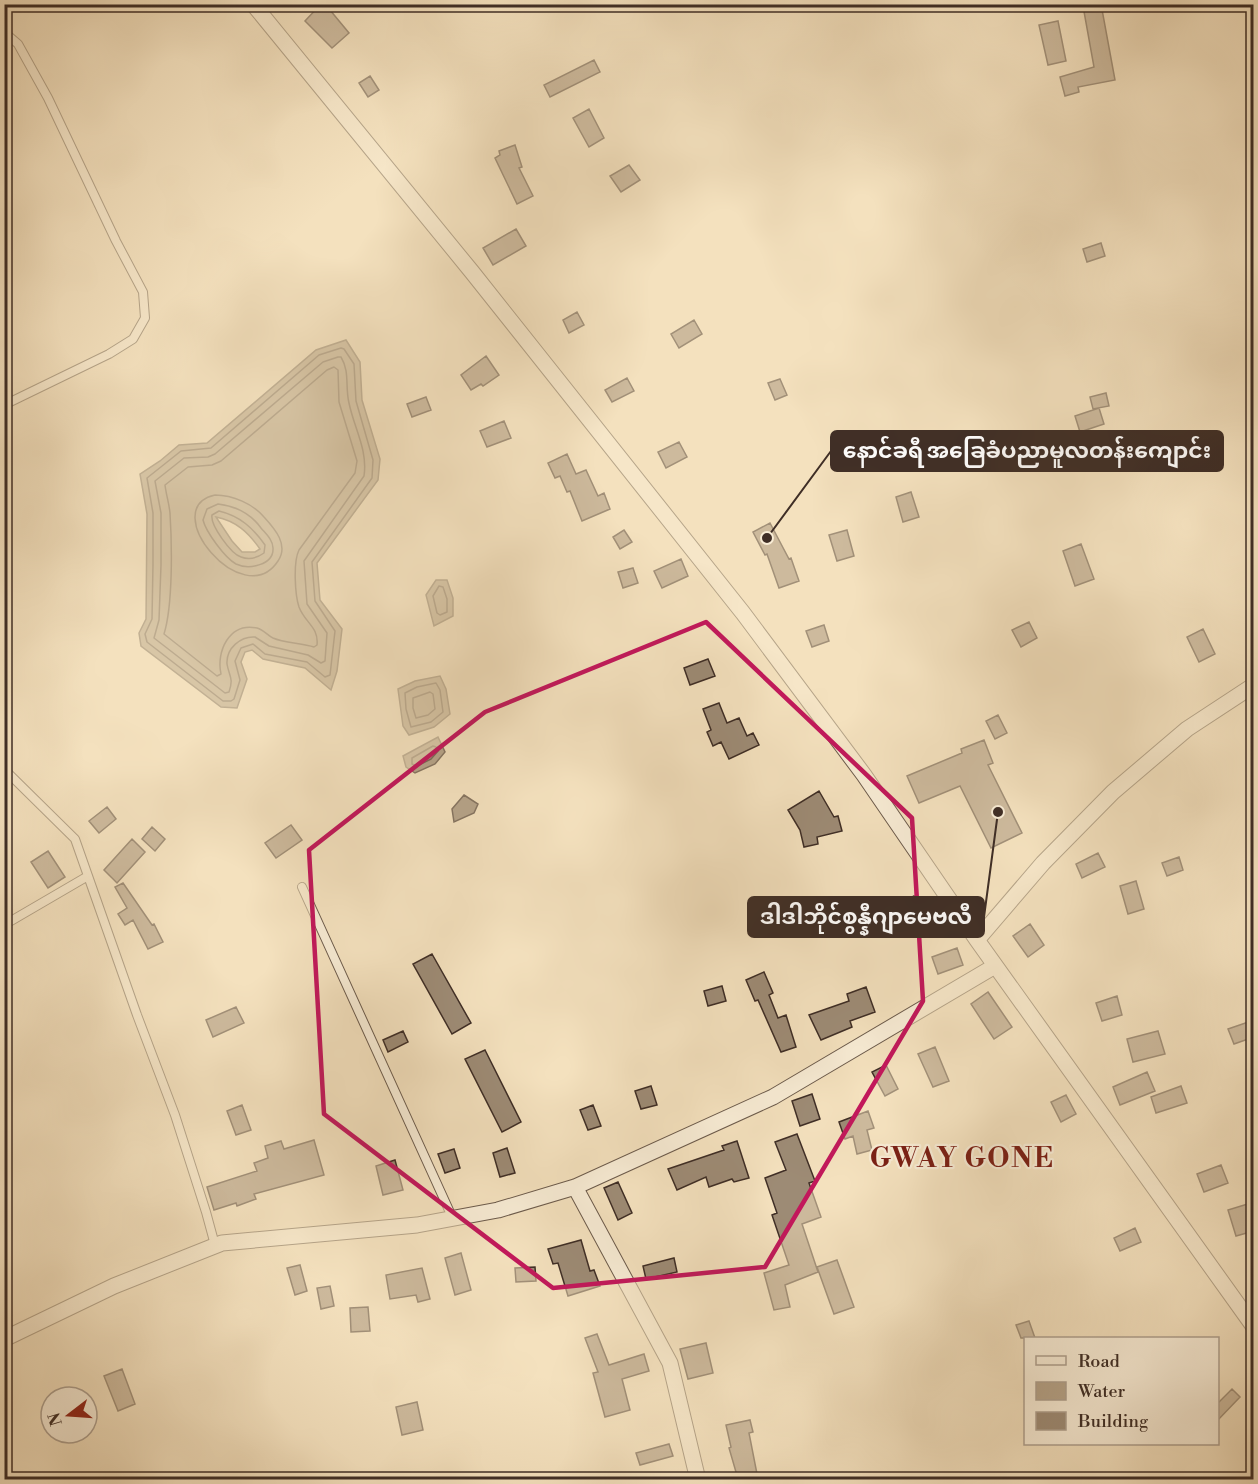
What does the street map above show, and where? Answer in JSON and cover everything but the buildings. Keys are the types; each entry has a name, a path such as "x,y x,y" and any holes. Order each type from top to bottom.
{"street":[{"path":"253,4 472,272 743,613 864,774 995,966 1254,1327"},
{"path":"977,940 1043,863 1113,792 1187,729 1254,685"},
{"path":"4,1339 114,1286 215,1245 417,1225 498,1210 575,1187 773,1097 995,966"},
{"path":"575,1187 670,1363 698,1479"}],"lane":[{"path":"4,32 18,44 48,98 116,241 143,292 145,318 133,339 109,354 4,405"},
{"path":"4,769 75,839 136,1015 175,1116 215,1245"},
{"path":"4,926 88,876"},
{"path":"302,887 453,1219"}],"highlighted area":[{"path":"706,622 912,818 923,1001 765,1267 553,1288 324,1114 309,850 485,712"}],"water":[{"path":"346,340 360,362 362,400 380,459 378,480 317,563 320,600 342,629 337,671 331,690 305,668 263,659 252,650 245,652 241,662 247,679 237,708 221,707 141,646 139,633 146,619 147,514 140,474 179,445 207,443 316,350","holes":["216,517 230,521 241,528 260,549 255,552 242,552"]},
{"path":"436,580 447,580 453,598 453,616 434,626 426,595"},
{"path":"440,676 446,689 450,714 434,727 409,735 403,726 398,689 415,681"},
{"path":"438,737 445,752 435,764 415,773 406,767 403,756"},
{"path":"464,795 478,804 474,813 454,822 452,809"}],"place":[{"name":"နောင်ခရီ အခြေခံပညာမူလတန်းကျောင်း","path":"767,538"},
{"name":"ဒါဒါဘိုင်စွန္နီဂျာမေဗလီ","path":"998,812"}],"district":[{"name":"GWAY GONE","path":"962,1159"}]}
